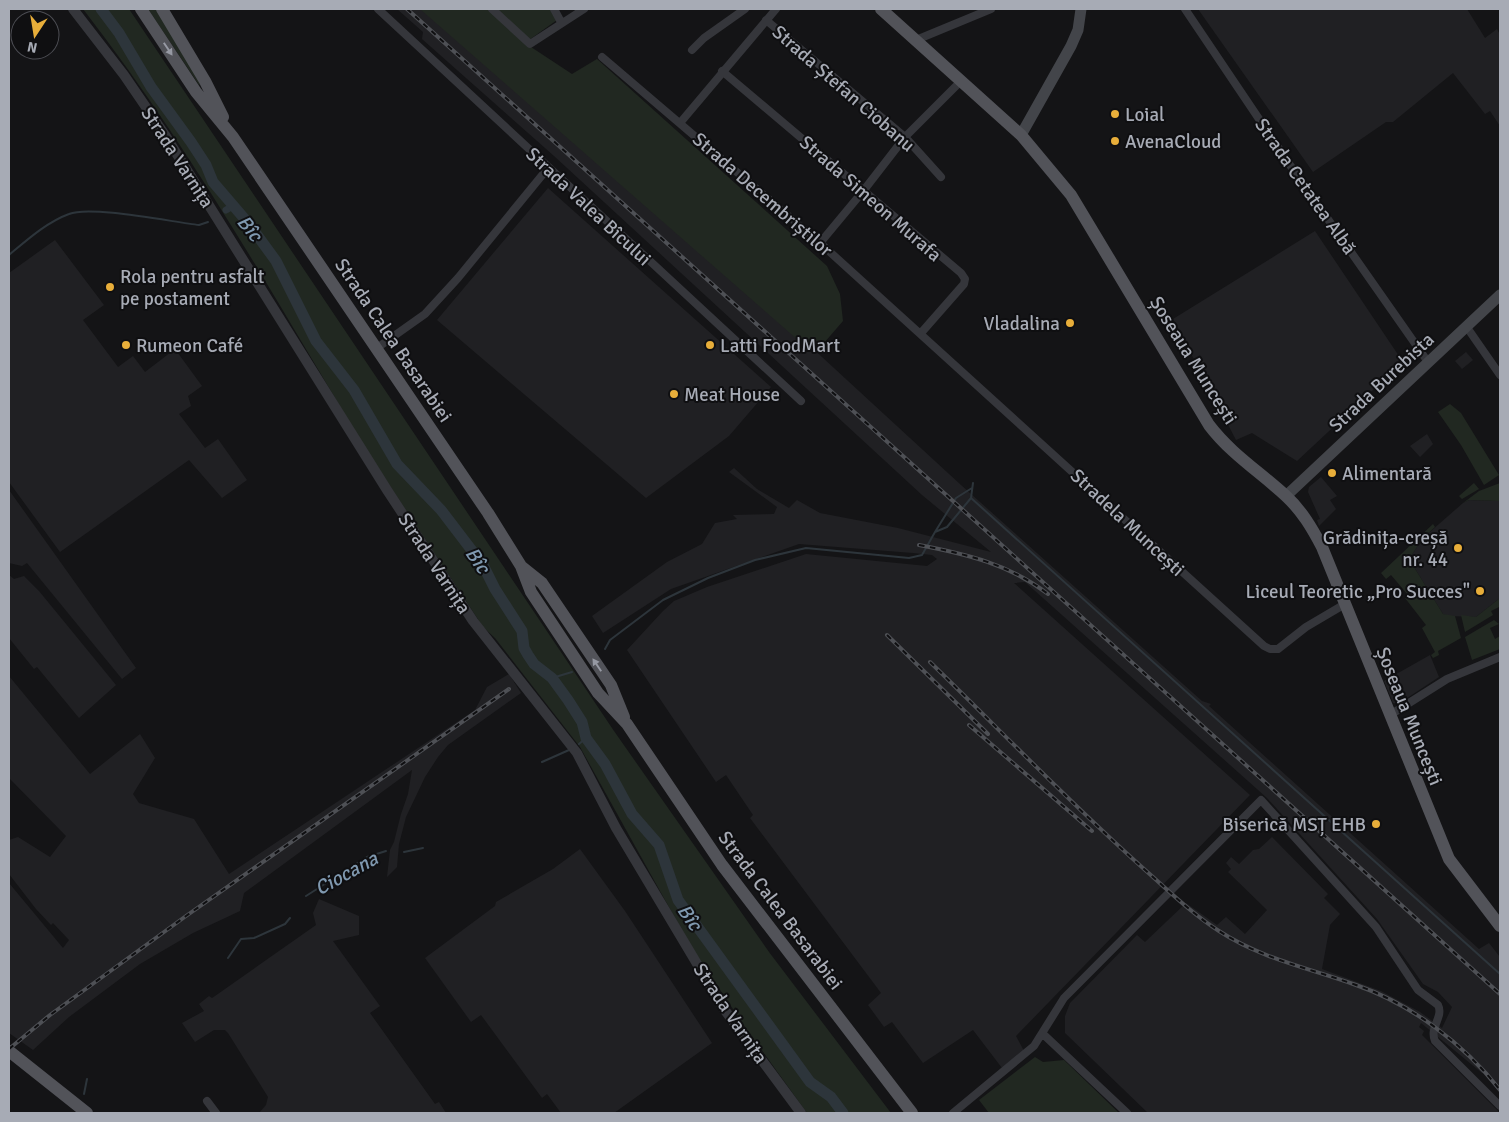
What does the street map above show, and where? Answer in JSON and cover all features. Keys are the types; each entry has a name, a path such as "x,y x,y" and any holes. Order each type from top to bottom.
{"main road":[{"name":"Strada Calea Basarabiei","path":"140,9 196,92 233,137 488,513 520,566 531,592 598,693 627,724 722,865 912,1113"},
{"name":"Strada Calea Basarabiei","path":"162,9 205,81 233,137"},
{"name":"Șoseaua Muncești","path":"881,9 1021,135 1071,195 1209,425 1230,450 1286,496 1311,526 1345,604 1449,859 1500,926"},
{"path":"1021,135 1072,46 1078,30 1081,9"},
{"name":"Strada Burebista","path":"1286,496 1500,295"},
{"name":"Strada Calea Basarabiei","path":"520,566 542,583 611,685 627,724"},
{"path":"546,614 551,607 558,607"},
{"path":"598,693 611,685"},
{"path":"9,1050 88,1113"}],"street":[{"name":"Strada Varnița","path":"73,9 124,75 166,135 387,490 473,620 577,752 616,828 724,1009 801,1113"},
{"name":"Strada Valea Bîcului","path":"378,9 801,401"},
{"path":"492,9 530,44 561,22 584,9"},
{"path":"554,9 561,22"},
{"path":"692,50 712,32 745,9"},
{"path":"680,123 776,9"},
{"path":"916,40 991,9"},
{"name":"Strada Cetatea Albă","path":"1185,9 1290,165 1428,362"},
{"name":"Strada Ștefan Ciobanu","path":"766,20 905,137 941,177"},
{"name":"Strada Decembriștilor","path":"602,57 820,242 921,334"},
{"name":"Strada Simeon Murafa","path":"722,71 963,276 964,284 921,334"},
{"path":"820,242 905,137 961,81"},
{"path":"377,348 425,314 458,278 548,168"},
{"path":"1466,326 1500,375"},
{"name":"Stradela Muncești","path":"921,334 1270,650 1278,649 1306,627 1345,604"},
{"path":"1390,715 1447,679 1500,657"},
{"path":"952,1113 1024,1056 1043,1034 1064,998 1261,800 1376,927 1418,990 1438,1004 1440,1014 1432,1031 1435,1040 1500,1106"},
{"path":"1043,1034 1127,1113"},
{"path":"207,1101 216,1113"}],"shaded area":[{"path":"83,9 129,9 614,731 769,952 891,1113 807,1113 743,1024 690,945 580,747 495,638 483,627 358,436 186,154 119,56"},
{"path":"148,9 156,9 202,83 199,85"},
{"path":"397,9 434,9 684,230 961,485 1202,701 1211,704 1209,706 1479,949 1489,943 1500,957 1500,1093 1484,1072 1482,1073 1421,1023 1419,1027 1424,1031 1422,1035 1500,1113 1148,1113 1065,1033 1065,1016 1070,1003 1137,935 1145,942 1186,903 1217,925 1226,917 1245,934 1267,910 1228,872 1231,869 1226,863 1231,857 1239,864 1253,850 1259,849 1272,837 1328,894 1324,898 1340,914 1330,925 1322,969 1381,991 1420,1012 1442,1028 1452,1007 1438,992 1423,984 1377,919 1267,798 1025,582 1014,583 1250,795 1016,1036 1024,1051 1002,1068 973,1030 923,1063 892,1022 884,1027 868,1005 881,993 750,818 753,815 726,775 716,782 627,650 674,601 707,587 806,554 927,566 937,559 932,555 799,544 671,589 603,633 592,616 667,562 702,544 715,523 737,519 733,515 774,514 777,507 729,472 734,468 757,489 789,508 797,500 820,513 898,528 991,552 922,495 554,156 422,39 423,32"},
{"path":"420,9 489,9 531,47 572,74 597,59 827,266 840,294 843,321 824,343 807,348"},
{"path":"494,9 551,9 557,20 529,40"},
{"path":"1198,9 1467,9 1485,38 1497,29 1500,35 1500,126 1490,111 1485,114 1453,73 1393,122 1386,122 1313,172"},
{"path":"548,188 771,387 729,436 646,498 437,320"},
{"path":"1315,231 1403,362 1297,461 1252,433 1236,440 1173,319"},
{"path":"55,240 104,305 83,320 118,367 133,356 145,372 175,349 202,386 188,396 191,406 179,414 205,448 218,439 247,480 222,498 189,460 60,552 9,482 9,273"},
{"path":"1466,352 1473,360 1462,369 1455,361"},
{"path":"1450,404 1461,413 1499,475 1484,485 1461,445 1438,412"},
{"path":"1427,434 1433,444 1420,457 1410,446"},
{"path":"1321,477 1337,496 1330,500 1336,509 1319,526 1317,520 1320,519 1308,492 1309,487"},
{"path":"1474,483 1479,489 1462,499 1459,496"},
{"path":"1500,483 1500,501 1469,500 1463,503 1479,491"},
{"path":"9,490 136,668 122,679 27,563 22,566 9,563"},
{"name":"Grădinița-creșă nr. 44","path":"1469,500 1500,501 1500,598 1476,617 1449,616 1443,614 1409,559 1423,538 1463,503"},
{"path":"1433,524 1435,527 1423,538 1409,559 1443,614 1455,616 1461,638 1438,651 1439,655 1433,658 1431,655 1435,652 1422,628 1426,625 1405,598 1408,595 1391,575 1386,579 1381,573"},
{"path":"9,575 14,579 24,576 39,591 116,685 79,718 37,667 34,669 9,638"},
{"path":"1500,598 1500,609 1499,607 1491,611 1493,615 1465,632 1461,615 1476,617"},
{"path":"1494,620 1499,624 1490,628 1495,639 1500,636 1500,649 1472,660 1465,637"},
{"path":"1430,655 1439,677 1398,704 1393,703 1384,681"},
{"path":"509,674 521,693 448,745 438,757 425,777 406,817 399,844 397,867 387,877 390,850 408,794 412,770 244,893 240,911 193,933 140,964 69,1017 33,1050 9,1033 9,883 63,948 69,940 36,909 9,874 9,840 18,837 50,857 66,836 9,778 9,676 90,774 140,734 155,758 133,794 139,803 194,819 229,874 475,710 487,687"},
{"path":"580,849 625,911 712,1043 614,1113 561,1113 547,1094 542,1098 481,1015 471,1022 425,958 495,906 496,902 553,869"},
{"path":"319,899 359,916 359,935 333,941 380,1006 370,1013 435,1104 439,1102 446,1113 259,1113 266,1105 268,1097 228,1033 225,1030 214,1030 195,1042 182,1023 204,1011 199,1004 209,996 212,998 316,925 313,913"},
{"path":"1035,1057 1043,1062 1064,1060 1119,1113 989,1113 979,1100"}],"waterway":[{"name":"Bîc","path":"101,9 119,33 151,87 206,165 213,182 249,224 276,261 316,341 354,390 397,464 441,510 483,565 495,589 522,631 524,648 528,655 534,664 552,678 568,700 582,722 586,738 605,764 632,814 659,845 678,900 810,1082 831,1097 843,1113"},
{"path":"226,210 233,206"},
{"path":"9,255 61,217 80,212 132,215 199,225 208,222"},
{"path":"971,498 973,483"},
{"path":"935,532 956,498 972,488"},
{"path":"605,649 610,640 663,600 708,578 755,560 806,548 909,558 922,555 935,532 947,527 971,498 1500,974"},
{"path":"552,678 572,672"},
{"name":"Ciocana","path":"579,744 586,738"},
{"name":"Ciocana","path":"542,762 569,750"},
{"name":"Ciocana","path":"404,852 423,848"},
{"name":"Ciocana","path":"306,896 367,857 386,851"},
{"name":"Ciocana","path":"228,958 241,939 254,938 285,924 290,918"},
{"name":"Ciocana","path":"84,1094 87,1079"}],"railway":[{"path":"407,9 1500,994"},
{"path":"919,545 954,552 1002,568 1018,575 1048,594"},
{"path":"887,635 988,734"},
{"path":"930,662 1089,819 1199,917 1235,941 1252,949 1356,985 1397,1003 1435,1027 1453,1042 1486,1073 1500,1090"},
{"path":"9,1049 50,1015 186,916 509,689"},
{"path":"969,725 1092,831"}],"place":[{"name":"Loial","path":"1115,114"},
{"name":"AvenaCloud","path":"1115,141"},
{"name":"Rola pentru asfalt pe postament","path":"110,287"},
{"name":"Vladalina","path":"1070,323"},
{"name":"Rumeon Café","path":"126,345"},
{"name":"Latti FoodMart","path":"710,345"},
{"name":"Meat House","path":"674,394"},
{"name":"Alimentară","path":"1332,473"},
{"name":"Grădinița-creșă nr. 44","path":"1458,548"},
{"name":"Liceul Teoretic „Pro Succes\"","path":"1480,591"},
{"name":"Biserică MSȚ EHB","path":"1376,824"}]}
